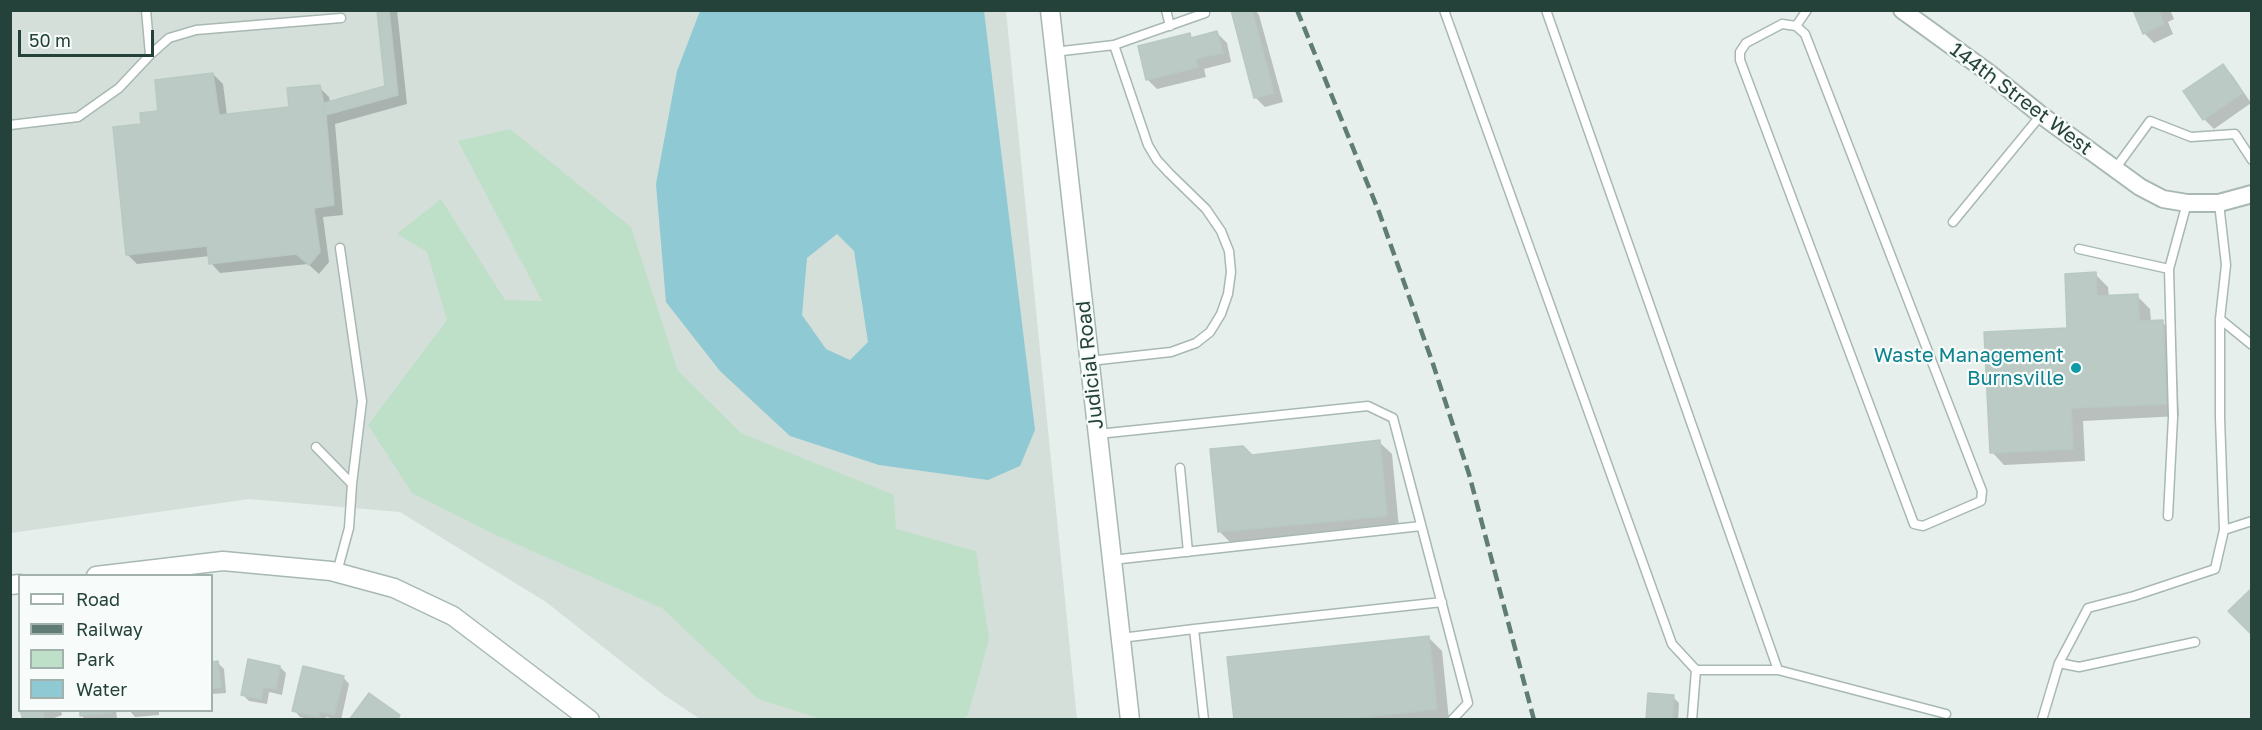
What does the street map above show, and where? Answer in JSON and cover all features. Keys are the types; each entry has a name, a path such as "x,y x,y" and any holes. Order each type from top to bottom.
{"street":[{"name":"Judicial Road","path":"1050,10 1130,720"},
{"name":"144th Street West","path":"1902,10 2140,187 2163,199 2187,203 2219,203 2252,194"},
{"path":"113,574 223,561 338,572 394,588 453,616 590,720"}],"lane":[{"path":"146,10 150,55"},
{"path":"1166,10 1170,26"},
{"path":"1444,10 1672,644 1696,670 1692,720"},
{"path":"1546,10 1778,670"},
{"path":"1796,26 1806,10"},
{"path":"1054,52 1114,45 1205,12"},
{"path":"10,125 78,117 119,88 169,38 196,30 342,18"},
{"path":"1782,24 1796,26 1805,33 1982,491 1981,501 1923,526 1914,524 1740,60 1740,52 1746,43 1782,24"},
{"path":"1090,360 1171,352 1196,343 1210,332 1221,314 1228,294 1231,272 1229,252 1221,231 1206,208 1157,160 1148,145 1114,45"},
{"path":"1953,222 2041,115"},
{"path":"2115,169 2150,121 2191,137 2235,134 2251,158"},
{"path":"2168,516 2173,417 2169,269 2187,203"},
{"path":"2042,720 2059,663 2088,608 2134,596 2215,569 2224,530 2220,418 2220,319 2226,265 2219,203"},
{"path":"338,572 349,528 362,401 340,248"},
{"path":"2079,249 2169,269"},
{"path":"2220,319 2252,345"},
{"path":"1098,435 1368,406 1393,418 1468,703 1452,720"},
{"path":"316,447 352,484"},
{"path":"1180,468 1188,552"},
{"path":"2224,530 2252,521"},
{"path":"1112,560 1421,526"},
{"path":"1121,638 1442,602"},
{"path":"1194,629 1204,720"},
{"path":"2059,663 2079,667 2195,642"},
{"path":"1696,670 1778,670 1946,714"}],"shaded area":[{"path":"10,11 1006,11 1077,719 700,719 664,695 546,602 400,512 249,499 11,533"}],"green space":[{"path":"510,129 631,227 678,371 741,433 894,495 896,529 976,551 989,639 968,715 961,720 821,719 758,699 662,608 491,533 412,493 368,425 447,320 427,252 397,234 441,199 505,300 542,301 458,141"}],"water":[{"path":"700,11 984,11 1035,430 1020,466 988,480 879,465 790,436 720,371 666,302 656,184 677,71","holes":["837,234 854,251 868,342 850,360 826,349 802,315 807,258"]}],"building":[{"path":"377,10 389,10 398,95 326,115 324,103 385,86"},
{"path":"1231,10 1252,10 1274,93 1254,98"},
{"path":"2133,10 2163,10 2159,12 2164,24 2143,34"},
{"path":"1217,31 1223,53 1195,59 1198,67 1146,80 1138,46 1190,33 1191,38"},
{"path":"2223,64 2243,93 2203,120 2183,91"},
{"path":"213,73 219,115 289,107 287,88 320,85 326,115 334,205 314,208 320,252 309,265 296,254 209,264 207,246 126,255 113,127 141,124 140,113 158,111 155,80"},
{"name":"Waste Management Burnsville","path":"2096,272 2097,296 2138,294 2139,321 2163,320 2167,404 2071,408 2073,449 1990,453 1984,332 2067,328 2065,274"},
{"path":"1380,440 1387,516 1218,532 1210,449 1243,446 1252,455"},
{"path":"2252,588 2252,635 2228,611"},
{"path":"1429,636 1437,709 1339,720 1234,720 1227,657"},
{"path":"248,659 280,666 276,689 263,687 261,699 241,695"},
{"path":"218,661 221,687 213,688 213,662"},
{"path":"303,666 344,676 334,715 320,711 318,717 292,711"},
{"path":"369,693 400,715 397,720 349,720"},
{"path":"1648,693 1674,695 1672,720 1646,720"},
{"path":"21,712 43,712 45,720 23,720"},
{"path":"80,712 111,712 111,713 80,716"}],"railway":[{"path":"1297,10 1379,212 1433,364 1469,474 1534,720"}],"place":[{"name":"Waste Management Burnsville","path":"2076,368"}]}
